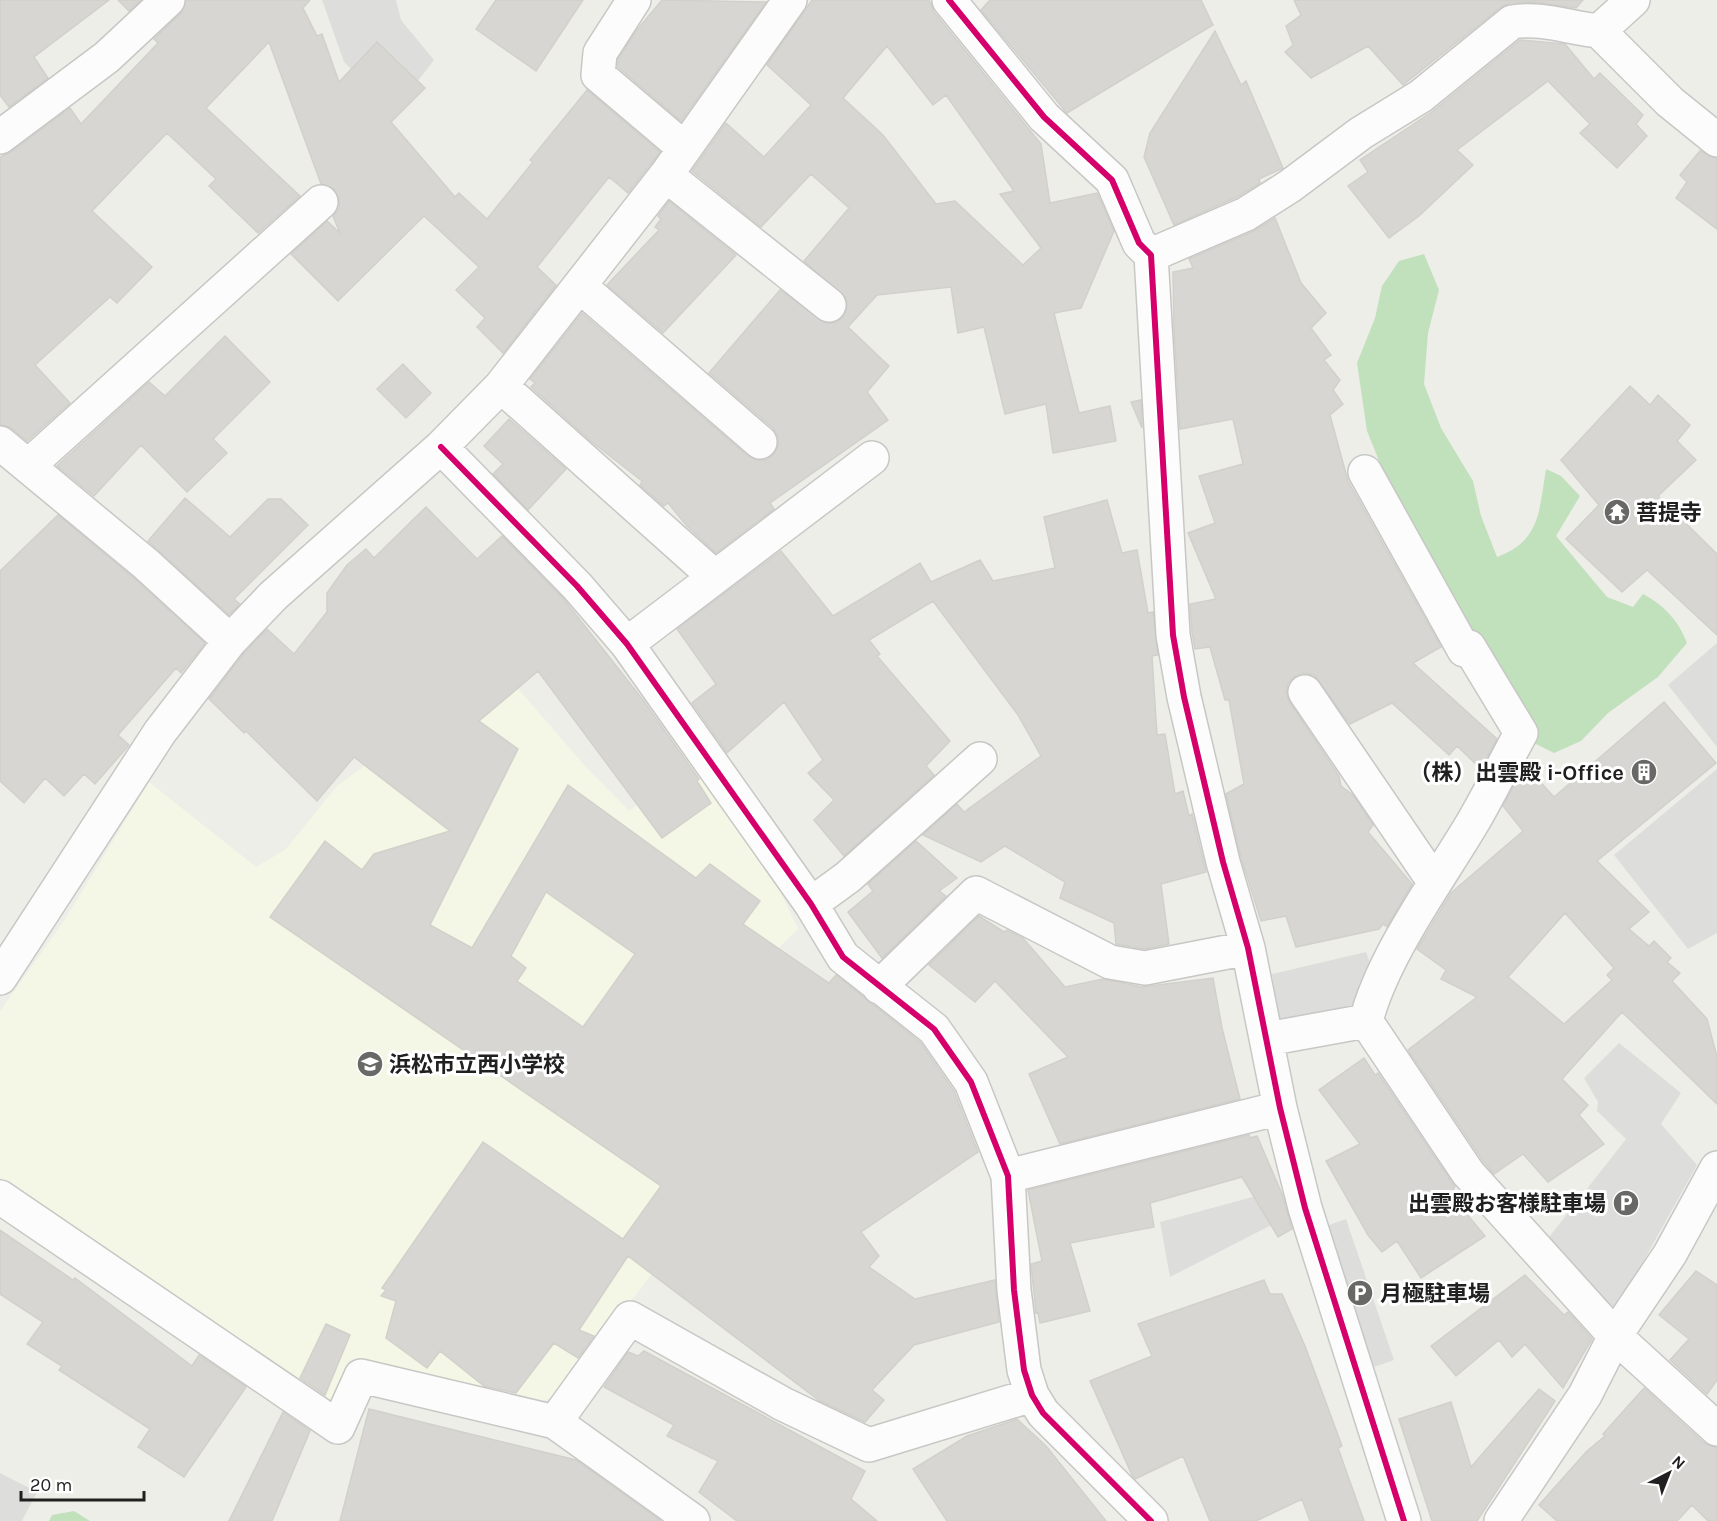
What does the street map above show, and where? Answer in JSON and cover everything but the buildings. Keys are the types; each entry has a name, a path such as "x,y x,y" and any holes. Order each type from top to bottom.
{"street":[{"path":"0,137 107,57 168,0"},
{"path":"634,0 600,53 598,75 683,147"},
{"path":"0,978 160,732 230,641 273,596 441,447 501,386 581,287 666,175 683,147 790,0"},
{"path":"949,0 1044,117 1112,180 1139,243 1151,255 1173,635 1184,697 1223,862 1248,948 1280,1108 1305,1208 1404,1521"},
{"path":"1539,0 1564,27"},
{"path":"1599,31 1633,0"},
{"path":"1151,255 1246,214 1370,126 1421,96 1512,22 1531,19 1564,27 1599,31 1670,102 1717,140"},
{"path":"666,175 830,305"},
{"path":"28,466 321,202"},
{"path":"581,287 760,442"},
{"path":"501,386 715,577"},
{"path":"0,443 146,564 230,641"},
{"path":"441,447 577,586 627,644 811,904 843,957 934,1029 971,1082 1008,1176 1014,1290 1024,1370 1032,1395 1043,1413 1151,1521"},
{"path":"627,644 872,458"},
{"path":"1365,472 1464,650 1470,646 1521,733 1474,821 1435,883 1373,995 1366,1021 1468,1173 1615,1336 1717,1429"},
{"path":"1305,692 1435,883"},
{"path":"811,904 848,877 980,759"},
{"path":"879,987 976,893 1110,962 1144,968 1248,948"},
{"path":"1267,1039 1366,1021"},
{"path":"1008,1176 1280,1108"},
{"path":"1501,1521 1585,1395 1615,1336 1670,1254 1717,1168"},
{"path":"0,1197 338,1427 361,1376 555,1422 683,1518"},
{"path":"555,1422 630,1318 783,1404 869,1445 1032,1395"}],"shaded area":[{"path":"322,0 396,0 401,20 434,60 394,112 344,62"},
{"path":"1717,643 1717,747 1668,685"},
{"path":"483,648 584,765 629,811 663,787 694,756 770,870 798,929 753,972 766,1124 561,1393 541,1402 361,1359 330,1407 0,1178 0,1011 66,918 149,782 256,867 286,849 337,786 418,726"},
{"path":"1717,769 1717,933 1688,949 1614,855"},
{"path":"1366,952 1374,974 1358,1011 1280,1028 1272,974"},
{"name":"出雲殿お客様駐車場","path":"1619,1043 1681,1093 1661,1124 1697,1165 1614,1314 1546,1241 1626,1139 1597,1111 1598,1102 1584,1078"},
{"path":"1278,1190 1285,1218 1170,1277 1160,1222"},
{"name":"月極駐車場","path":"1346,1219 1394,1360 1374,1367 1326,1226"},
{"path":"0,1473 37,1492 22,1521 0,1521"}],"green space":[{"path":"1424,254 1439,290 1428,333 1424,384 1441,428 1473,481 1481,516 1497,557 1522,542 1530,533 1539,511 1546,469 1561,476 1580,496 1556,536 1607,597 1633,607 1643,594 1670,614 1687,643 1658,677 1608,713 1581,741 1554,753 1536,744 1386,478 1367,431 1357,363 1375,318 1382,286 1399,261"},
{"path":"74,1511 90,1521 49,1521 52,1515"}],"cycle path":[{"path":"949,0 1044,117 1112,180 1139,243 1151,255 1173,635 1184,697 1223,862 1248,948 1280,1108 1305,1208 1404,1521"},
{"path":"441,447 577,586 627,644 811,904 843,957 934,1029 971,1082 1008,1176 1014,1290 1024,1370 1032,1395 1043,1413 1151,1521"}],"place":[{"name":"菩提寺","path":"1617,512"},
{"name":"（株）出雲殿 i-Office","path":"1644,772"},
{"name":"浜松市立西小学校","path":"370,1064"},
{"name":"出雲殿お客様駐車場","path":"1626,1203"},
{"name":"月極駐車場","path":"1360,1293"}]}
